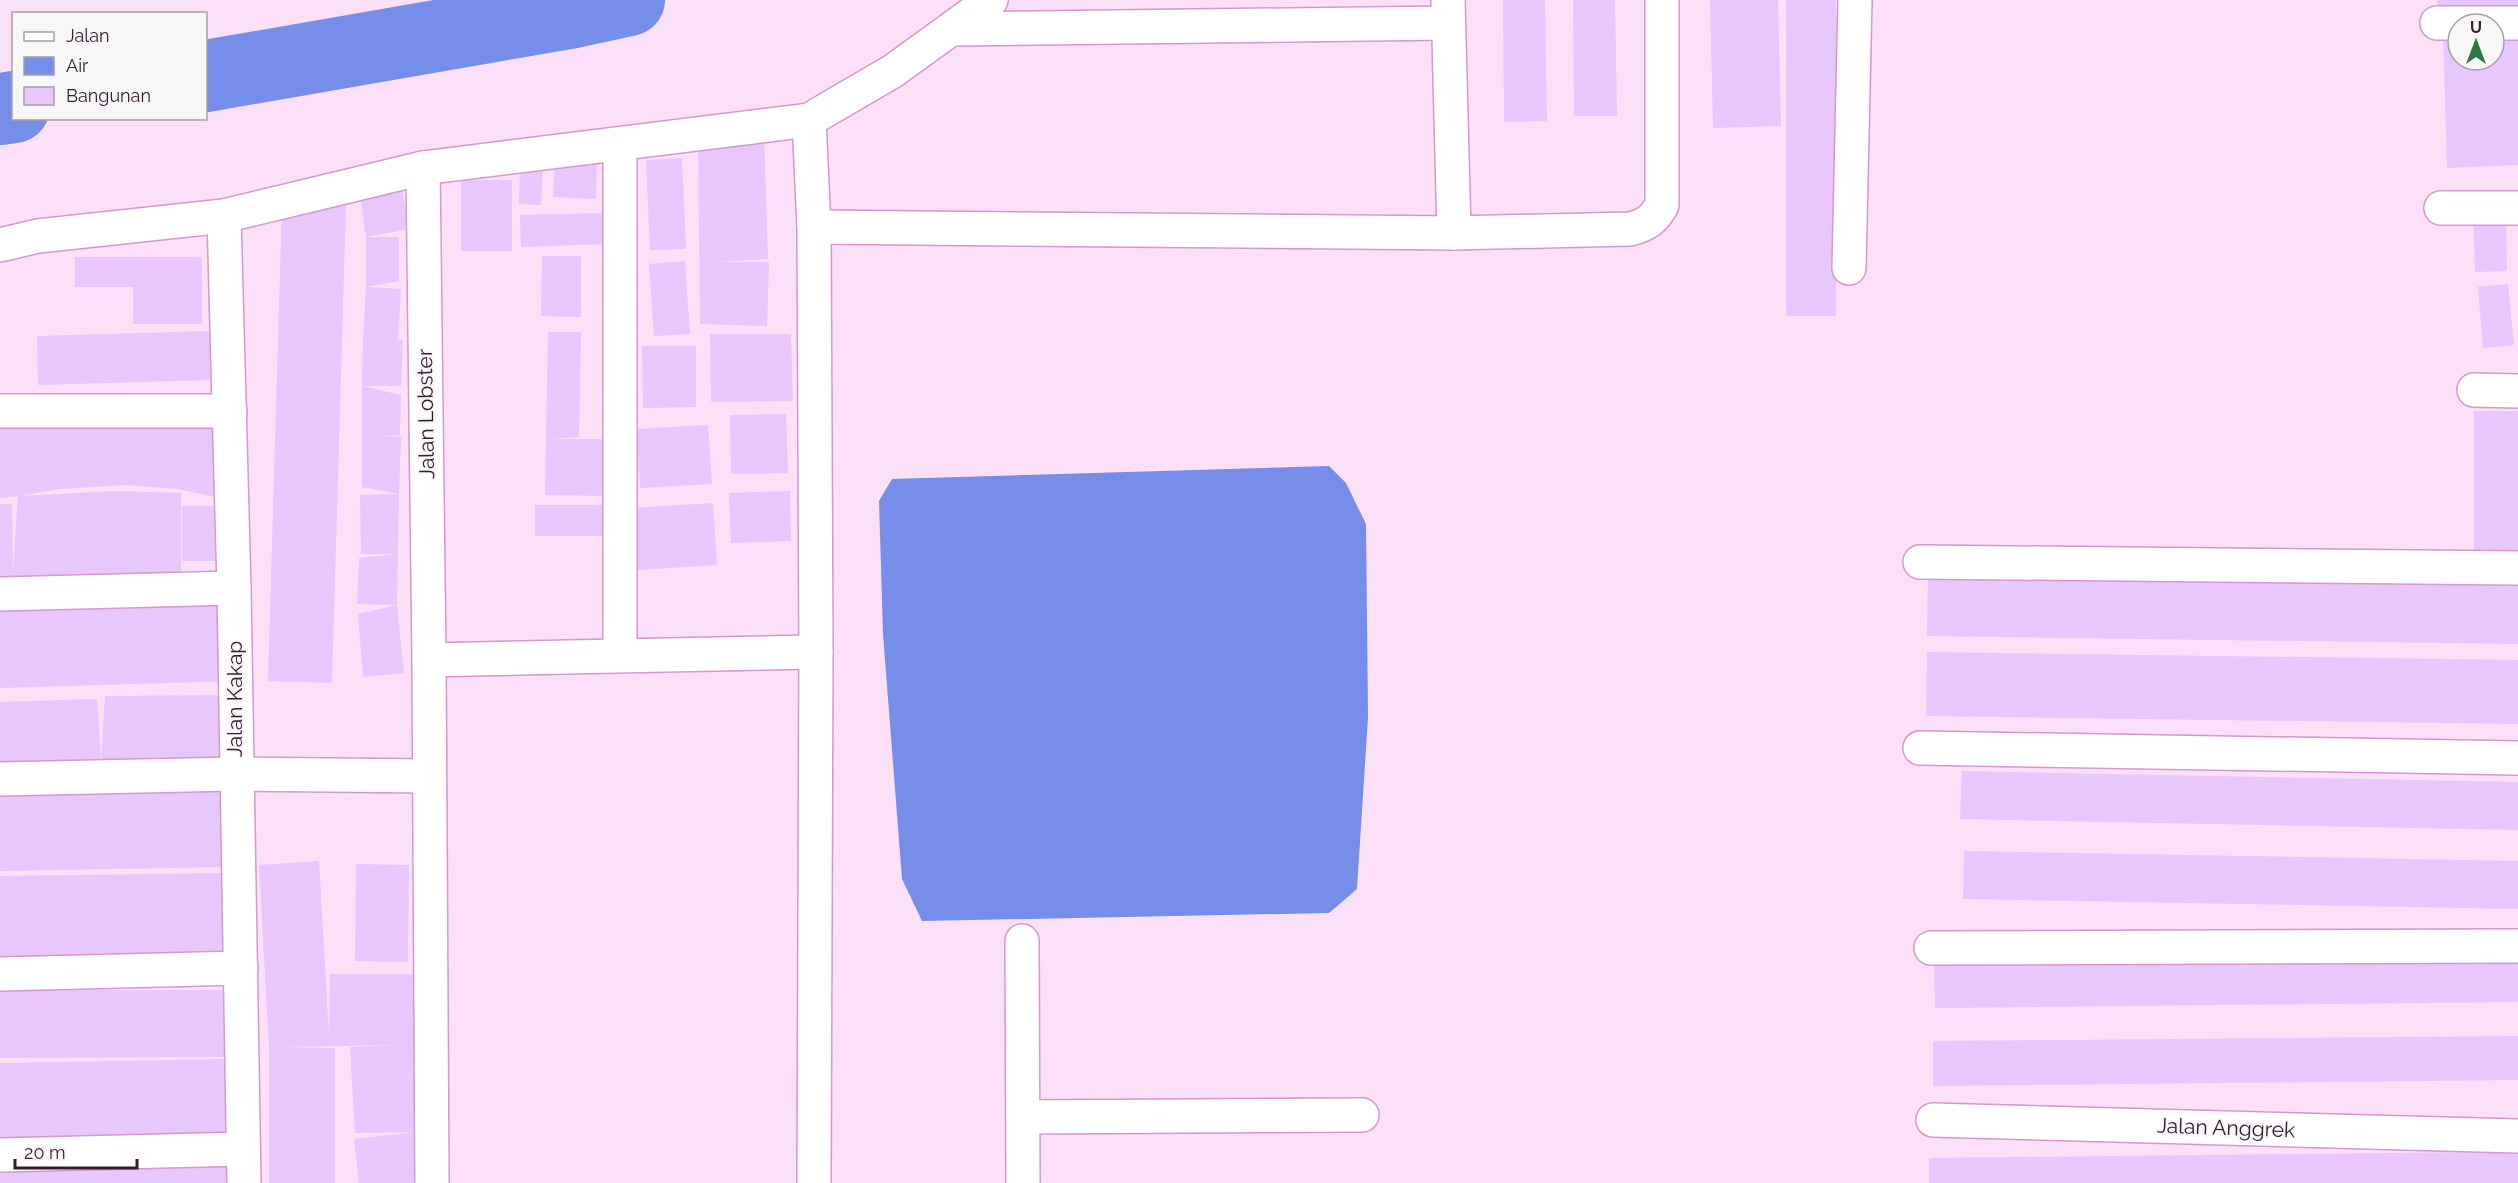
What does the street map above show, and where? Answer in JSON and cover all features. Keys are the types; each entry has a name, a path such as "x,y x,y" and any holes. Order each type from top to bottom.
{"street":[{"path":"0,245 38,236 224,216 423,168 809,120 893,71 991,0"},
{"path":"814,227 1454,233 1630,229 1644,226 1654,219 1662,205 1662,0"},
{"path":"1849,268 1855,0"},
{"path":"954,29 1447,12 1454,233"},
{"path":"2437,23 2518,23"},
{"path":"809,120 814,227 816,652 814,1183"},
{"path":"620,145 620,655"},
{"name":"Jalan Lobster","path":"423,168 432,1183"},
{"path":"2441,208 2518,208"},
{"name":"Jalan Kakap","path":"224,216 234,588 235,774 244,1183"},
{"path":"2474,390 2518,390"},
{"path":"0,411 230,411"},
{"path":"1920,562 2518,568"},
{"path":"0,594 234,588"},
{"path":"429,660 816,652"},
{"path":"1920,748 2518,758"},
{"path":"0,779 235,774 429,776"},
{"path":"1022,941 1023,1183"},
{"path":"1931,948 2518,946"},
{"path":"0,974 241,968"},
{"path":"1023,1117 1362,1115"},
{"name":"Jalan Anggrek","path":"1934,1120 2518,1136"},
{"path":"0,1155 243,1149"}],"water":[{"path":"1329,466 1346,483 1366,524 1368,717 1357,889 1329,913 922,921 902,879 883,634 879,501 892,479"}],"building":[{"path":"1503,0 1545,0 1547,121 1504,122"},
{"path":"1573,0 1615,0 1617,116 1574,116"},
{"path":"1710,0 1778,0 1781,126 1713,128"},
{"path":"1786,0 1836,0 1836,316 1786,316"},
{"path":"2437,0 2518,0 2518,6 2462,9 2437,7"},
{"path":"2506,29 2518,29 2518,165 2447,168 2443,31 2446,31 2446,72 2506,72"},
{"path":"764,134 768,259 717,262 769,262 767,326 700,324 698,136"},
{"path":"555,156 597,158 596,199 553,197"},
{"path":"682,158 686,249 650,250 646,160"},
{"path":"520,164 543,165 541,205 519,204"},
{"path":"461,180 512,180 512,251 461,251"},
{"path":"402,188 409,229 366,237 360,195"},
{"path":"282,203 346,205 332,683 268,681"},
{"path":"2506,212 2507,271 2475,272 2473,213"},
{"path":"606,213 607,244 521,247 520,215"},
{"path":"366,237 399,237 399,281 366,287"},
{"path":"542,256 581,256 581,317 541,316"},
{"path":"75,257 202,257 202,324 133,324 133,287 75,287"},
{"path":"685,261 690,334 654,336 649,264"},
{"path":"2508,284 2514,345 2483,348 2478,287"},
{"path":"366,287 401,289 398,340 403,340 401,386 362,386"},
{"path":"210,331 211,380 38,385 37,336"},
{"path":"548,332 581,332 579,437 550,439 609,439 608,496 545,495"},
{"path":"710,334 791,334 793,401 711,402"},
{"path":"642,346 696,346 696,407 643,408"},
{"path":"362,386 401,395 400,435 382,436 401,437 399,494 362,487"},
{"path":"2474,411 2518,411 2518,556 2474,556"},
{"path":"786,414 788,473 731,474 730,415"},
{"path":"0,421 219,421 224,499 178,489 125,485 61,489 0,498"},
{"path":"708,425 712,484 640,488 636,429"},
{"path":"118,491 181,493 181,576 0,580 0,504 12,504 13,572 18,496"},
{"path":"790,491 791,541 731,543 729,493"},
{"path":"399,494 397,605 357,604 359,558 397,554 361,554 360,495"},
{"path":"713,503 717,565 637,570 633,508"},
{"path":"535,505 602,505 602,536 535,536"},
{"path":"182,506 231,506 231,561 182,561"},
{"path":"1928,572 2518,580 2518,644 1927,636"},
{"path":"228,594 234,681 0,688 0,609"},
{"path":"397,605 404,673 363,677 358,614"},
{"path":"1927,652 2518,660 2518,724 1926,716"},
{"path":"222,695 223,759 101,761 105,696"},
{"path":"97,699 101,761 0,764 0,702"},
{"path":"1962,771 2518,782 2518,830 1960,819"},
{"path":"226,778 228,867 0,871 0,782"},
{"path":"1964,851 2518,861 2518,909 1963,899"},
{"path":"319,861 329,1035 330,974 418,974 424,1183 359,1183 354,1139 416,1132 355,1133 350,1047 402,1045 279,1047 335,1048 335,1183 269,1183 269,1048 259,865"},
{"path":"356,864 409,865 408,962 355,961"},
{"path":"228,873 229,961 0,964 0,876"},
{"path":"2518,958 2518,1002 1935,1008 1934,964"},
{"path":"0,990 227,990 227,1057 0,1058"},
{"path":"2518,1036 2518,1080 1933,1086 1933,1041"},
{"path":"227,1059 229,1148 0,1151 0,1063"},
{"path":"2518,1152 2518,1183 1929,1183 1929,1158"},
{"path":"0,1166 233,1166 233,1183 0,1183"}],"waterway":[{"path":"207,76 569,13 629,0"},
{"path":"0,109 12,107"}]}
